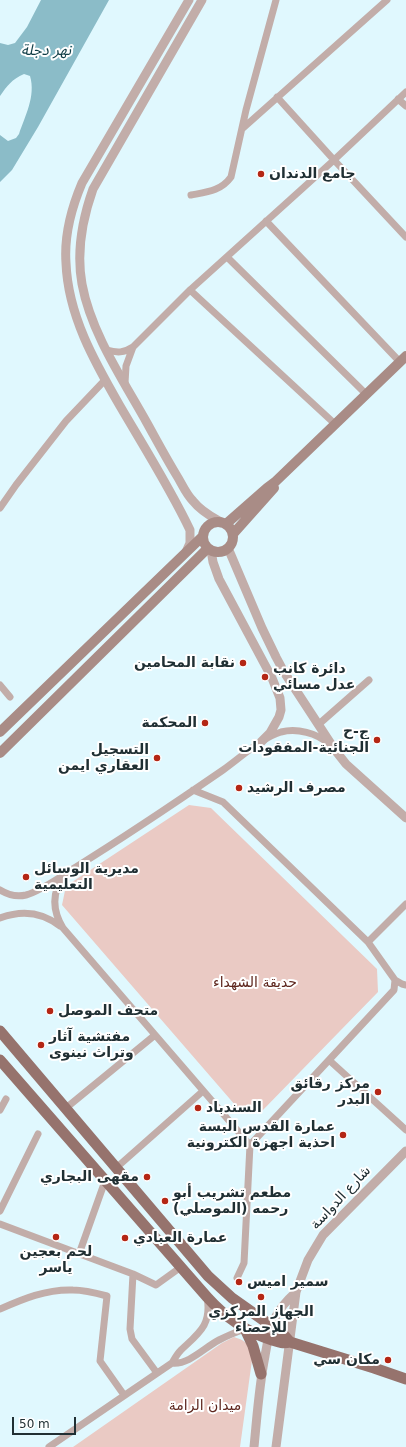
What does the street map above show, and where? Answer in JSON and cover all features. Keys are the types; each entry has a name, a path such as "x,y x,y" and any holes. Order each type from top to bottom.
{"main road":[{"path":"223,523 275,482 403,359"},
{"path":"233,534 223,523 215,522 208,525 203,532 204,543 209,549 222,552 228,548 232,541 233,534 271,492 275,482"},
{"path":"0,732 203,536"},
{"path":"0,752 209,549"},
{"path":"0,1031 217,1285 232,1298 285,1335 290,1342"},
{"path":"0,1060 207,1297 228,1317 245,1329 268,1339 282,1343 290,1342 406,1379"},
{"path":"245,1329 253,1346 261,1374"}],"street":[{"path":"185,552 190,544 190,530 105,380 83,335 72,304 68,284 66,242 74,202 89,168 189,0"},
{"path":"202,0 93,189 80,240 80,260 85,299 96,329 107,350 165,456 193,502 201,510 223,523"},
{"path":"192,195 213,191 220,188 227,183 231,177 276,0"},
{"path":"242,129 387,0"},
{"path":"107,350 119,353 133,347 190,290 334,160 406,92"},
{"path":"277,97 406,237"},
{"path":"398,99 406,106"},
{"path":"266,221 403,359"},
{"path":"227,257 366,394"},
{"path":"190,290 335,424"},
{"path":"83,335 96,329"},
{"path":"125,383 126,366 133,347"},
{"path":"0,508 66,421 105,380"},
{"path":"153,464 165,456"},
{"path":"228,548 276,657 284,672 335,750 346,764 406,818"},
{"path":"209,549 219,579 272,678 280,698 281,710 279,716 270,733 260,743"},
{"path":"319,724 369,680"},
{"path":"0,686 10,697"},
{"path":"0,890 12,895 27,894 64,874 193,790 260,743 282,732 298,731 321,738 335,750"},
{"path":"193,790 223,802 368,942 396,980 406,985"},
{"path":"64,874 56,888 54,905 63,928 250,1144"},
{"path":"368,942 406,904"},
{"path":"0,918 11,914 33,913 49,919 63,928"},
{"path":"237,1278 244,1263 250,1144 394,990 396,980"},
{"path":"66,1108 155,1034"},
{"path":"329,1060 406,1130"},
{"path":"116,1168 204,1091"},
{"path":"0,1110 6,1099"},
{"path":"0,1211 38,1134"},
{"name":"شارع الدواسة","path":"276,1447 296,1292 308,1260 323,1235 406,1151"},
{"path":"79,1254 105,1181"},
{"path":"0,1224 133,1274 156,1285 181,1267"},
{"path":"133,1274 130,1329 132,1339 157,1373"},
{"path":"0,1309 42,1292 72,1290 107,1296 100,1361 124,1395"},
{"name":"شارع الدواسة","path":"254,1447 261,1374 271,1326 282,1308 296,1292"},
{"path":"49,1447 172,1362 180,1351 199,1334 205,1324 208,1314 207,1297"},
{"path":"172,1362 176,1363 184,1361 219,1340 245,1329"}],"green space":[{"name":"حديقة الشهداء","path":"189,805 211,808 377,969 378,992 262,1111 242,1113 62,905 66,886"},
{"name":"ميدان الرامة","path":"234,1337 245,1342 253,1353 240,1447 73,1447 222,1343"}],"water":[{"name":"نهر دجلة","path":"41,0 109,0 38,127 12,170 0,182 0,135 8,141 16,138 19,134 29,106 32,91 30,76 24,74 10,83 0,96 0,43 8,45 15,43 27,27"}],"place":[{"name":"جامع الدندان","path":"261,174"},
{"name":"نقابة المحامين","path":"243,663"},
{"name":"دائرة كانب عدل مسائي","path":"265,677"},
{"name":"المحكمة","path":"205,723"},
{"name":"ج-ح الجنائية-المفقودات","path":"377,740"},
{"name":"التسجيل العقاري ايمن","path":"157,758"},
{"name":"مصرف الرشيد","path":"239,788"},
{"name":"مديرية الوسائل التعليمية","path":"26,877"},
{"name":"متحف الموصل","path":"50,1011"},
{"name":"مفتشية آثار وتراث نينوى","path":"41,1045"},
{"name":"مركز رقائق البدر","path":"378,1092"},
{"name":"السندباد","path":"198,1108"},
{"name":"عمارة القدس البسة احذية اجهزة الكترونية","path":"343,1135"},
{"name":"مقهى البجاري","path":"147,1177"},
{"name":"مطعم تشريب أبو رحمه (الموصلي)","path":"165,1201"},
{"name":"لحم بعجين ياسر","path":"56,1237"},
{"name":"عمارة العبادي","path":"125,1238"},
{"name":"سمير اميس","path":"239,1282"},
{"name":"الجهاز المركزي للإحصاء","path":"261,1297"},
{"name":"مكان سي","path":"388,1360"}]}
